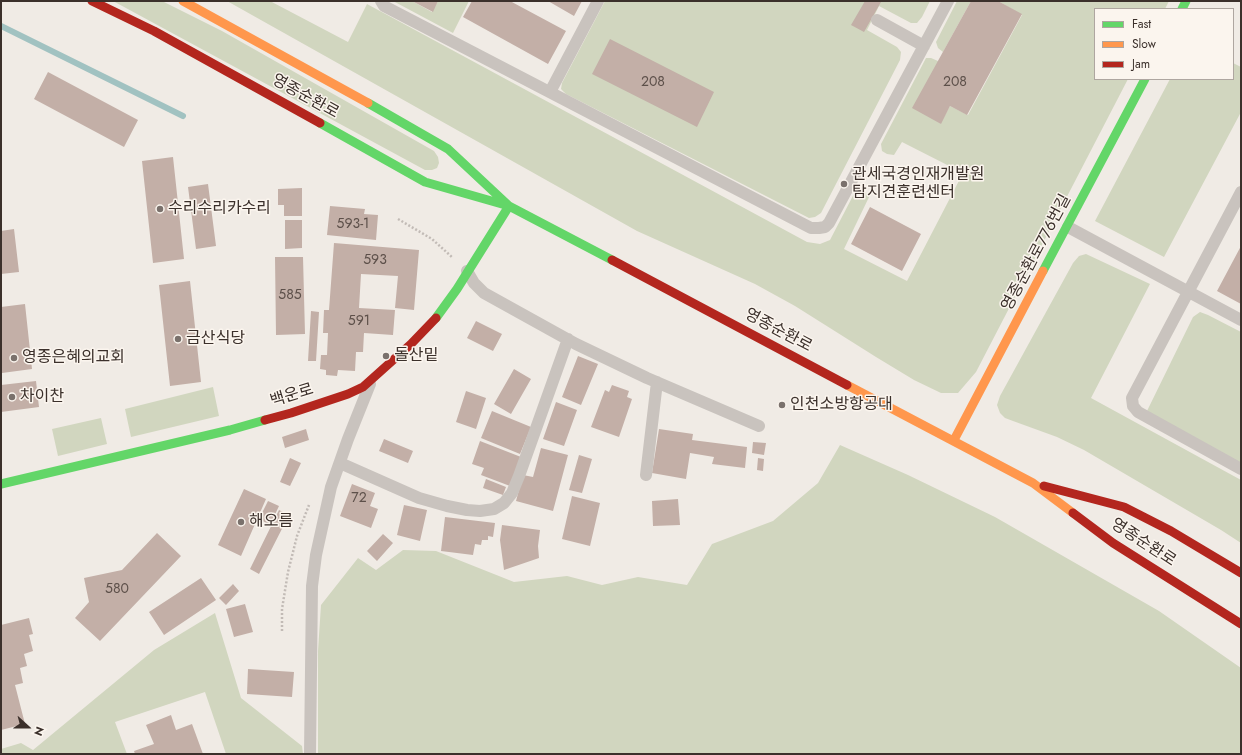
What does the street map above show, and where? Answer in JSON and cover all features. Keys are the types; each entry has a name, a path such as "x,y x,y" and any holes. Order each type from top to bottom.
{"main road":[{"name":"영종순환로","path":"92,1 154,31 425,182 509,206 954,440 1033,483 1113,543 1241,624"},
{"name":"영종순환로","path":"183,1 448,149 509,206"},
{"name":"영종순환로776번길","path":"954,440 1144,80"},
{"name":"백운로","path":"1,484 173,444 283,416 348,394 363,387 411,344 436,317 457,289 509,206"},
{"name":"영종순환로","path":"1033,483 1124,507 1171,531 1241,573"}],"lane":[{"path":"380,1 384,6 811,228 825,227 829,223 948,1"},
{"path":"550,92 598,1"},
{"path":"877,20 924,46"},
{"path":"1241,192 1132,398 1132,406 1138,412 1241,469"},
{"path":"1068,227 1241,320"},
{"path":"467,271 474,283 484,293 568,339 657,382 758,426"},
{"path":"340,463 419,498 467,510 480,511 494,509 504,503 512,493 568,339"},
{"path":"310,754 312,586 316,556 331,487 372,380"},
{"path":"646,475 657,382"}],"path":[{"path":"398,219 432,239 467,271"}],"green space":[{"path":"113,1 162,1 222,31 434,151 438,157 439,163 437,168 425,170"},
{"path":"227,1 270,1 348,42 367,4 807,242 820,244 830,240 857,188 870,195 844,249 907,281 963,173 902,142 894,155 887,154 882,151 881,144 926,58 931,58 938,61 940,124 950,106 968,115 1022,15 998,1 1169,1 1166,8 1094,8 1094,80 1127,80 976,372 958,393 941,393 914,380 795,306 755,284 637,231"},
{"path":"393,1 412,1 432,12 438,1 469,1 453,33"},
{"path":"605,1 930,1 922,17 917,23 911,23 879,6 867,30 897,47 901,52 900,60 821,213 815,217 809,218 566,94 561,89 562,83"},
{"path":"957,1 971,1 943,52 938,48 936,42"},
{"path":"1234,64 1241,67 1241,112 1164,257 1095,221 1169,80 1234,80"},
{"path":"1086,254 1150,284 1091,398 1241,480 1241,543 1084,450 1057,437 1005,418 1000,413 997,405 1000,396 1073,263 1079,256"},
{"path":"1200,312 1241,332 1241,463 1147,411 1193,317"},
{"path":"213,387 219,416 131,437 125,409"},
{"path":"101,418 107,444 58,456 52,429"},
{"path":"840,445 908,475 995,517 1159,611 1241,668 1241,754 318,754 318,651 321,605 358,558 376,570 403,550 436,551 514,582 567,576 602,585 638,577 687,585 712,544 773,521 818,483"},
{"path":"215,613 241,698 302,746 303,754 226,754 205,692 115,722 127,754 1,754 1,749 21,743 33,750 154,650"}],"building":[{"path":"412,1 438,1 433,12"},
{"path":"472,1 510,1 566,31 548,64 463,17"},
{"path":"548,1 582,1 574,16"},
{"path":"865,1 881,2 864,32 851,25"},
{"path":"971,1 998,1 1022,14 967,115 950,106 941,124 912,108"},
{"path":"610,39 714,92 697,127 592,74"},
{"path":"48,72 138,120 124,147 34,99"},
{"path":"173,157 184,259 153,263 142,161"},
{"path":"208,184 216,246 196,249 188,187"},
{"path":"302,188 302,216 284,216 284,205 278,205 278,189"},
{"path":"330,206 365,209 364,214 378,215 376,240 327,235"},
{"path":"870,207 921,234 902,271 851,244"},
{"path":"285,220 302,220 302,248 285,249"},
{"path":"14,229 19,272 1,274 1,231"},
{"path":"334,243 419,250 414,310 395,308 398,276 361,274 359,308 395,310 393,335 364,333 363,352 356,352 355,371 338,370 337,376 326,375 326,370 320,369 321,355 327,355 328,333 323,333 324,310 329,310"},
{"path":"1241,246 1241,304 1217,291"},
{"path":"275,257 303,257 305,334 276,335"},
{"path":"190,281 201,382 170,386 159,285"},
{"path":"25,304 32,369 2,373 1,307"},
{"path":"311,311 319,312 316,361 308,361"},
{"path":"476,321 502,334 493,351 467,338"},
{"path":"578,356 598,364 581,405 562,397"},
{"path":"514,369 531,379 511,414 494,404"},
{"path":"36,381 39,407 1,412 1,385"},
{"path":"612,385 629,391 627,397 632,399 619,437 591,427 605,390 609,392"},
{"path":"466,391 486,398 476,429 456,422"},
{"path":"556,402 577,410 564,446 543,439"},
{"path":"492,411 531,427 520,454 481,438"},
{"path":"306,429 309,440 285,448 282,437"},
{"path":"659,429 693,434 692,440 747,447 745,468 712,464 714,457 690,453 686,479 652,473"},
{"path":"384,439 413,451 408,463 379,451"},
{"path":"480,441 521,457 510,486 481,475 484,468 472,464"},
{"path":"753,442 766,443 764,455 752,453"},
{"path":"541,448 568,455 553,511 516,501 523,475 533,477"},
{"path":"579,455 592,459 582,493 569,490"},
{"path":"290,458 301,463 290,486 280,482"},
{"path":"758,458 764,459 763,471 757,470"},
{"path":"486,479 506,487 503,495 483,488"},
{"path":"352,484 375,493 370,506 378,509 371,528 340,516"},
{"path":"244,489 266,499 241,556 218,545"},
{"path":"572,496 600,503 590,546 562,539"},
{"path":"678,499 680,525 653,526 652,501"},
{"path":"268,501 279,506 270,525 259,519"},
{"path":"404,505 427,510 420,541 397,535"},
{"path":"279,510 289,515 259,574 250,569"},
{"path":"445,517 495,523 493,537 488,536 488,540 482,540 481,545 475,544 473,555 441,551"},
{"path":"502,525 540,530 538,546 539,558 504,570 500,540"},
{"path":"157,533 181,556 100,641 75,618 89,602 84,578 122,570"},
{"path":"383,534 393,543 377,561 367,551"},
{"path":"201,578 216,600 164,635 149,612"},
{"path":"233,584 239,591 226,605 219,598"},
{"path":"245,604 253,632 234,637 226,609"},
{"path":"29,618 33,634 29,635 33,651 24,654 27,666 20,668 23,683 15,685 25,724 1,730 1,625"},
{"path":"248,669 294,672 292,697 247,694"},
{"path":"171,715 176,730 192,724 203,754 135,754 134,751 154,744 146,725"}],"waterway":[{"path":"1,26 183,116"}],"traffic: fast":[{"path":"1182,8 1186,1"},
{"path":"1043,271 1144,80"},
{"path":"368,103 448,149 509,206 457,289 436,318"},
{"path":"320,123 425,182 509,206 612,260"},
{"path":"1,484 230,430 265,420"}],"traffic: slow":[{"path":"183,1 368,103"},
{"path":"954,440 1043,271"},
{"path":"847,385 1033,483 1073,513"}],"traffic: jam":[{"path":"92,1 154,31 320,123"},
{"path":"612,260 847,385"},
{"path":"265,420 348,394 363,387 411,344 436,318"},
{"path":"1044,486 1124,507 1171,531 1241,573"},
{"path":"1073,513 1113,543 1241,624"}],"place":[{"name":"관세국경인재개발원 탐지견훈련센터","path":"844,184"},
{"name":"수리수리카수리","path":"160,209"},
{"name":"금산식당","path":"178,339"},
{"name":"돌산밑","path":"386,356"},
{"name":"영종은혜의교회","path":"14,358"},
{"name":"차이찬","path":"12,397"},
{"name":"인천소방항공대","path":"782,405"},
{"name":"해오름","path":"241,522"}]}
